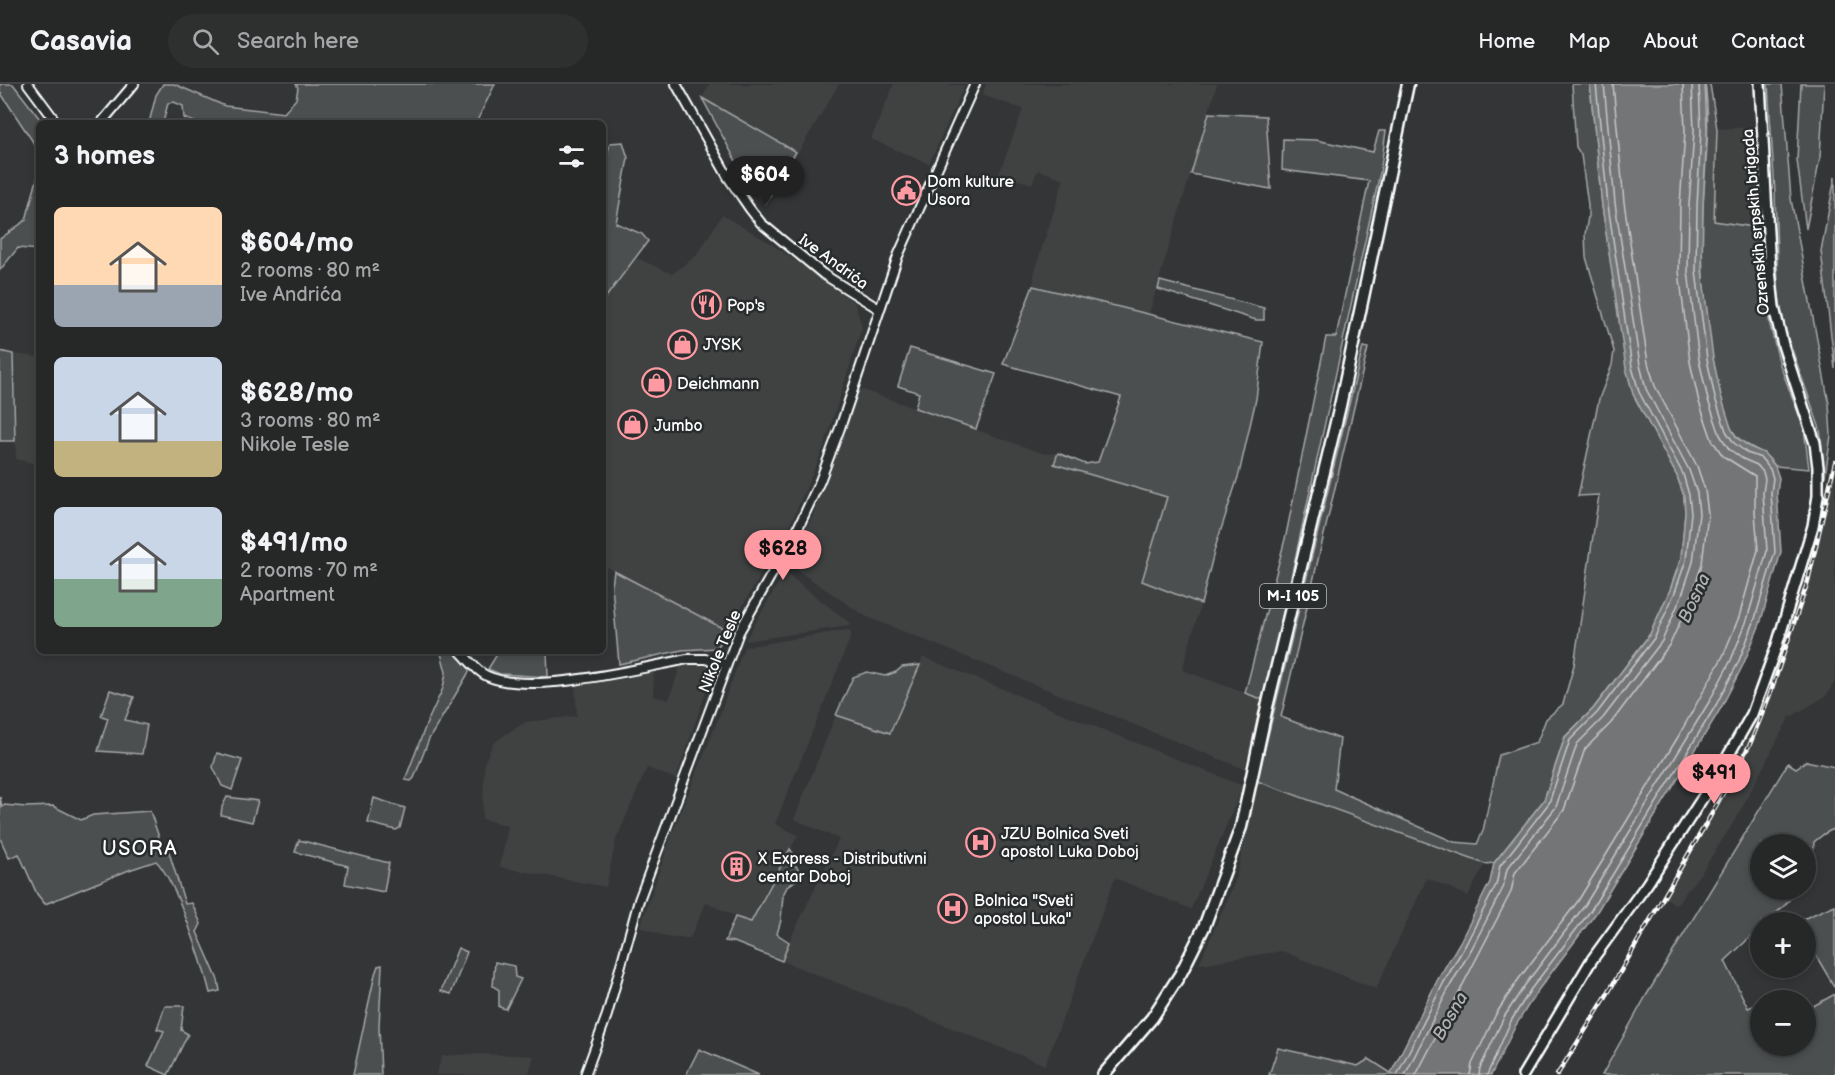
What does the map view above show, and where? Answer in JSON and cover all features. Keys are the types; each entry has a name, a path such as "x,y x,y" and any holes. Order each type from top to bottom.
{"main road":[{"name":"M-I 105","path":"1103,1075 1152,1018 1181,973 1204,927 1241,827 1266,711 1340,406 1408,84"},
{"name":"Ozrenskih srpskih brigada","path":"1523,1075 1591,962 1647,884 1716,777 1752,714 1777,645 1813,526 1818,496 1815,443 1783,345 1774,308 1760,84"}],"street":[{"path":"28,84 55,120"},
{"path":"104,120 134,84"},
{"name":"Ive Andrića","path":"676,84 728,177 761,223 823,274 879,309"},
{"name":"Nikole Tesle","path":"585,1075 608,1015 639,900 726,664 739,633 799,526 820,481 879,309 909,232 975,84"},
{"path":"463,654 478,671 487,676 504,681 524,682 575,679 688,659 705,659 726,664"}],"shaded area":[{"path":"0,84 13,84 41,120 36,120 36,146 0,92"},
{"path":"163,84 174,84 225,106 284,113 296,99 298,88 296,84 495,84 477,120 189,120 184,118 183,106 174,102 168,103 164,120 150,120 156,95"},
{"path":"710,84 839,84 798,153 702,98"},
{"path":"894,84 965,85 929,164 871,139"},
{"path":"986,84 1217,84 1149,314 1033,286 1035,270 1064,179 1038,170 1032,184 999,174 1023,109 982,95"},
{"path":"1572,84 1590,84 1602,206 1627,368 1633,394 1677,476 1684,496 1685,513 1681,558 1670,590 1650,634 1593,709 1565,737 1544,800 1494,863 1485,864 1257,781 1363,347 1368,348 1281,717 1340,739 1334,789 1454,842 1477,844 1483,831 1499,755 1537,742 1546,719 1563,704 1574,665 1599,495 1578,496 1599,399 1612,365 1614,351 1586,257 1585,234 1588,205 1581,155 1576,147"},
{"path":"1705,84 1710,84 1717,129 1714,221 1760,228 1770,325 1780,365 1804,428 1809,469 1775,466 1765,455 1741,440 1731,428 1722,402 1708,334 1703,271 1702,228 1708,130"},
{"path":"1768,84 1782,84 1791,199 1829,404 1831,435 1825,477 1820,429 1783,324 1778,289"},
{"path":"1801,84 1824,84 1820,158 1806,229 1797,160"},
{"path":"702,98 796,152 765,204 736,161"},
{"path":"1209,113 1266,116 1271,189 1191,174"},
{"path":"1755,127 1760,228 1714,222 1717,129"},
{"path":"1379,131 1386,131 1380,173 1264,700 1245,693 1286,535 1326,337 1336,337 1369,181 1282,170 1283,139 1316,140 1373,152"},
{"path":"623,142 628,158 616,223 642,234 648,241 606,297 606,159 610,143"},
{"path":"1835,177 1835,369 1821,251"},
{"path":"36,183 36,250 18,248 0,270 0,239 26,220"},
{"path":"722,215 770,243 855,303 862,327 824,447 790,525 728,631 606,567 606,297 637,258 672,274 697,255"},
{"path":"1160,281 1264,308 1264,320 1256,320 1158,289"},
{"path":"1033,286 1263,342 1256,399 1239,474 1215,548 1201,604 1142,581 1167,497 1054,464 1058,453 1085,464 1098,462 1121,397 1003,364"},
{"path":"910,348 996,374 976,429 915,408 919,393 898,386"},
{"path":"0,351 13,354 15,441 0,441"},
{"path":"13,354 36,357 36,464 16,459"},
{"path":"860,389 1045,454 1058,453 1055,464 1168,497 1142,581 1201,604 1182,670 1264,700 1244,769 865,616 788,564 812,518"},
{"path":"1835,464 1835,681 1826,696 1789,718 1737,817 1703,870 1676,905 1662,895 1695,841 1755,724 1774,679 1821,536"},
{"path":"614,571 728,631 717,648 682,650 619,664 612,586"},
{"path":"783,575 788,575 850,623 849,626 745,641"},
{"path":"847,630 851,632 851,636 775,824 798,835 751,923 706,903 690,938 670,938 640,927 672,834 744,647"},
{"path":"441,654 457,654 469,667 469,672 429,739 414,778 411,781 405,780 443,688 446,672"},
{"path":"497,654 547,654 548,677 500,674 488,669"},
{"name":"Bolnica \"Sveti apostol Luka\"","path":"923,657 1243,786 1191,909 1115,878 1045,1065 782,961 839,839 794,819 836,715 890,733"},
{"path":"694,664 714,668 676,779 647,768 616,840 606,887 500,867 508,826 482,819 485,761 493,744 526,722 577,716 575,684 654,671 653,696 669,700 680,666"},
{"path":"920,665 890,733 836,715 853,677 867,672 885,676 902,667"},
{"path":"110,690 134,697 125,720 147,725 142,754 98,751 108,718 101,716"},
{"path":"217,753 242,760 232,790 222,786 213,767"},
{"path":"1806,761 1835,767 1835,828 1816,840 1816,834 1750,834 1750,900 1789,900 1777,912 1750,912 1750,937 1725,961 1748,1008 1750,1007 1750,1056 1816,1056 1816,1004 1835,994 1835,1075 1602,1075 1646,996 1788,763 1796,768"},
{"path":"1257,781 1485,864 1468,896 1427,878 1376,989 1282,951 1199,964 1236,879"},
{"path":"0,797 2,807 4,805 53,806 81,820 93,815 150,811 164,852 169,852 185,904 192,903 201,924 197,932 218,980 220,991 210,993 180,903 164,871 156,861 45,904 37,894 19,854 9,858 0,838"},
{"path":"227,797 258,801 252,822 221,815"},
{"path":"374,798 405,808 400,828 396,830 368,823"},
{"path":"299,840 389,863 384,892 345,884 348,866 295,852"},
{"path":"790,849 795,856 795,865 800,871 796,880 787,887 783,895 781,920 777,934 789,942 782,961 734,942 725,941 735,917 751,922"},
{"path":"1835,905 1835,988 1816,956 1816,913"},
{"path":"458,948 467,952 451,994 441,991"},
{"path":"495,962 514,966 515,977 521,979 506,1009 499,1007 499,990 493,986"},
{"path":"382,965 379,1026 381,1075 353,1075 375,974 378,966"},
{"path":"165,1006 184,1006 181,1030 188,1034 168,1075 148,1066 164,1031 157,1029"},
{"path":"1278,1048 1358,1066 1369,1059 1391,1073 1390,1075 1269,1075"},
{"path":"699,1049 759,1075 686,1075"},
{"path":"471,1054 534,1056 528,1075 436,1075 442,1056"}],"water":[{"name":"Bosna","path":"1590,84 1705,84 1707,131 1702,270 1713,358 1731,428 1737,438 1764,453 1775,466 1779,478 1777,493 1781,552 1760,624 1743,665 1721,708 1596,913 1536,993 1516,1025 1491,1075 1390,1075 1490,882 1494,863 1544,800 1565,737 1593,709 1650,634 1670,590 1681,558 1685,513 1684,496 1677,476 1633,394 1626,368 1602,206"}],"railway":[{"path":"1557,1075 1601,1005 1750,744 1769,697 1808,581 1835,462"}],"place":[{"name":"Dom kulture Usora","path":"906,190"},
{"name":"Pop's","path":"706,305"},
{"name":"JYSK","path":"682,344"},
{"name":"Deichmann","path":"656,383"},
{"name":"Jumbo","path":"633,425"},
{"name":"JZU Bolnica Sveti apostol Luka Doboj","path":"980,842"},
{"name":"X Express - Distributivni centar Doboj","path":"737,867"},
{"name":"Bolnica \"Sveti apostol Luka\"","path":"953,909"}],"district":[{"name":"USORA","path":"140,848"}]}
